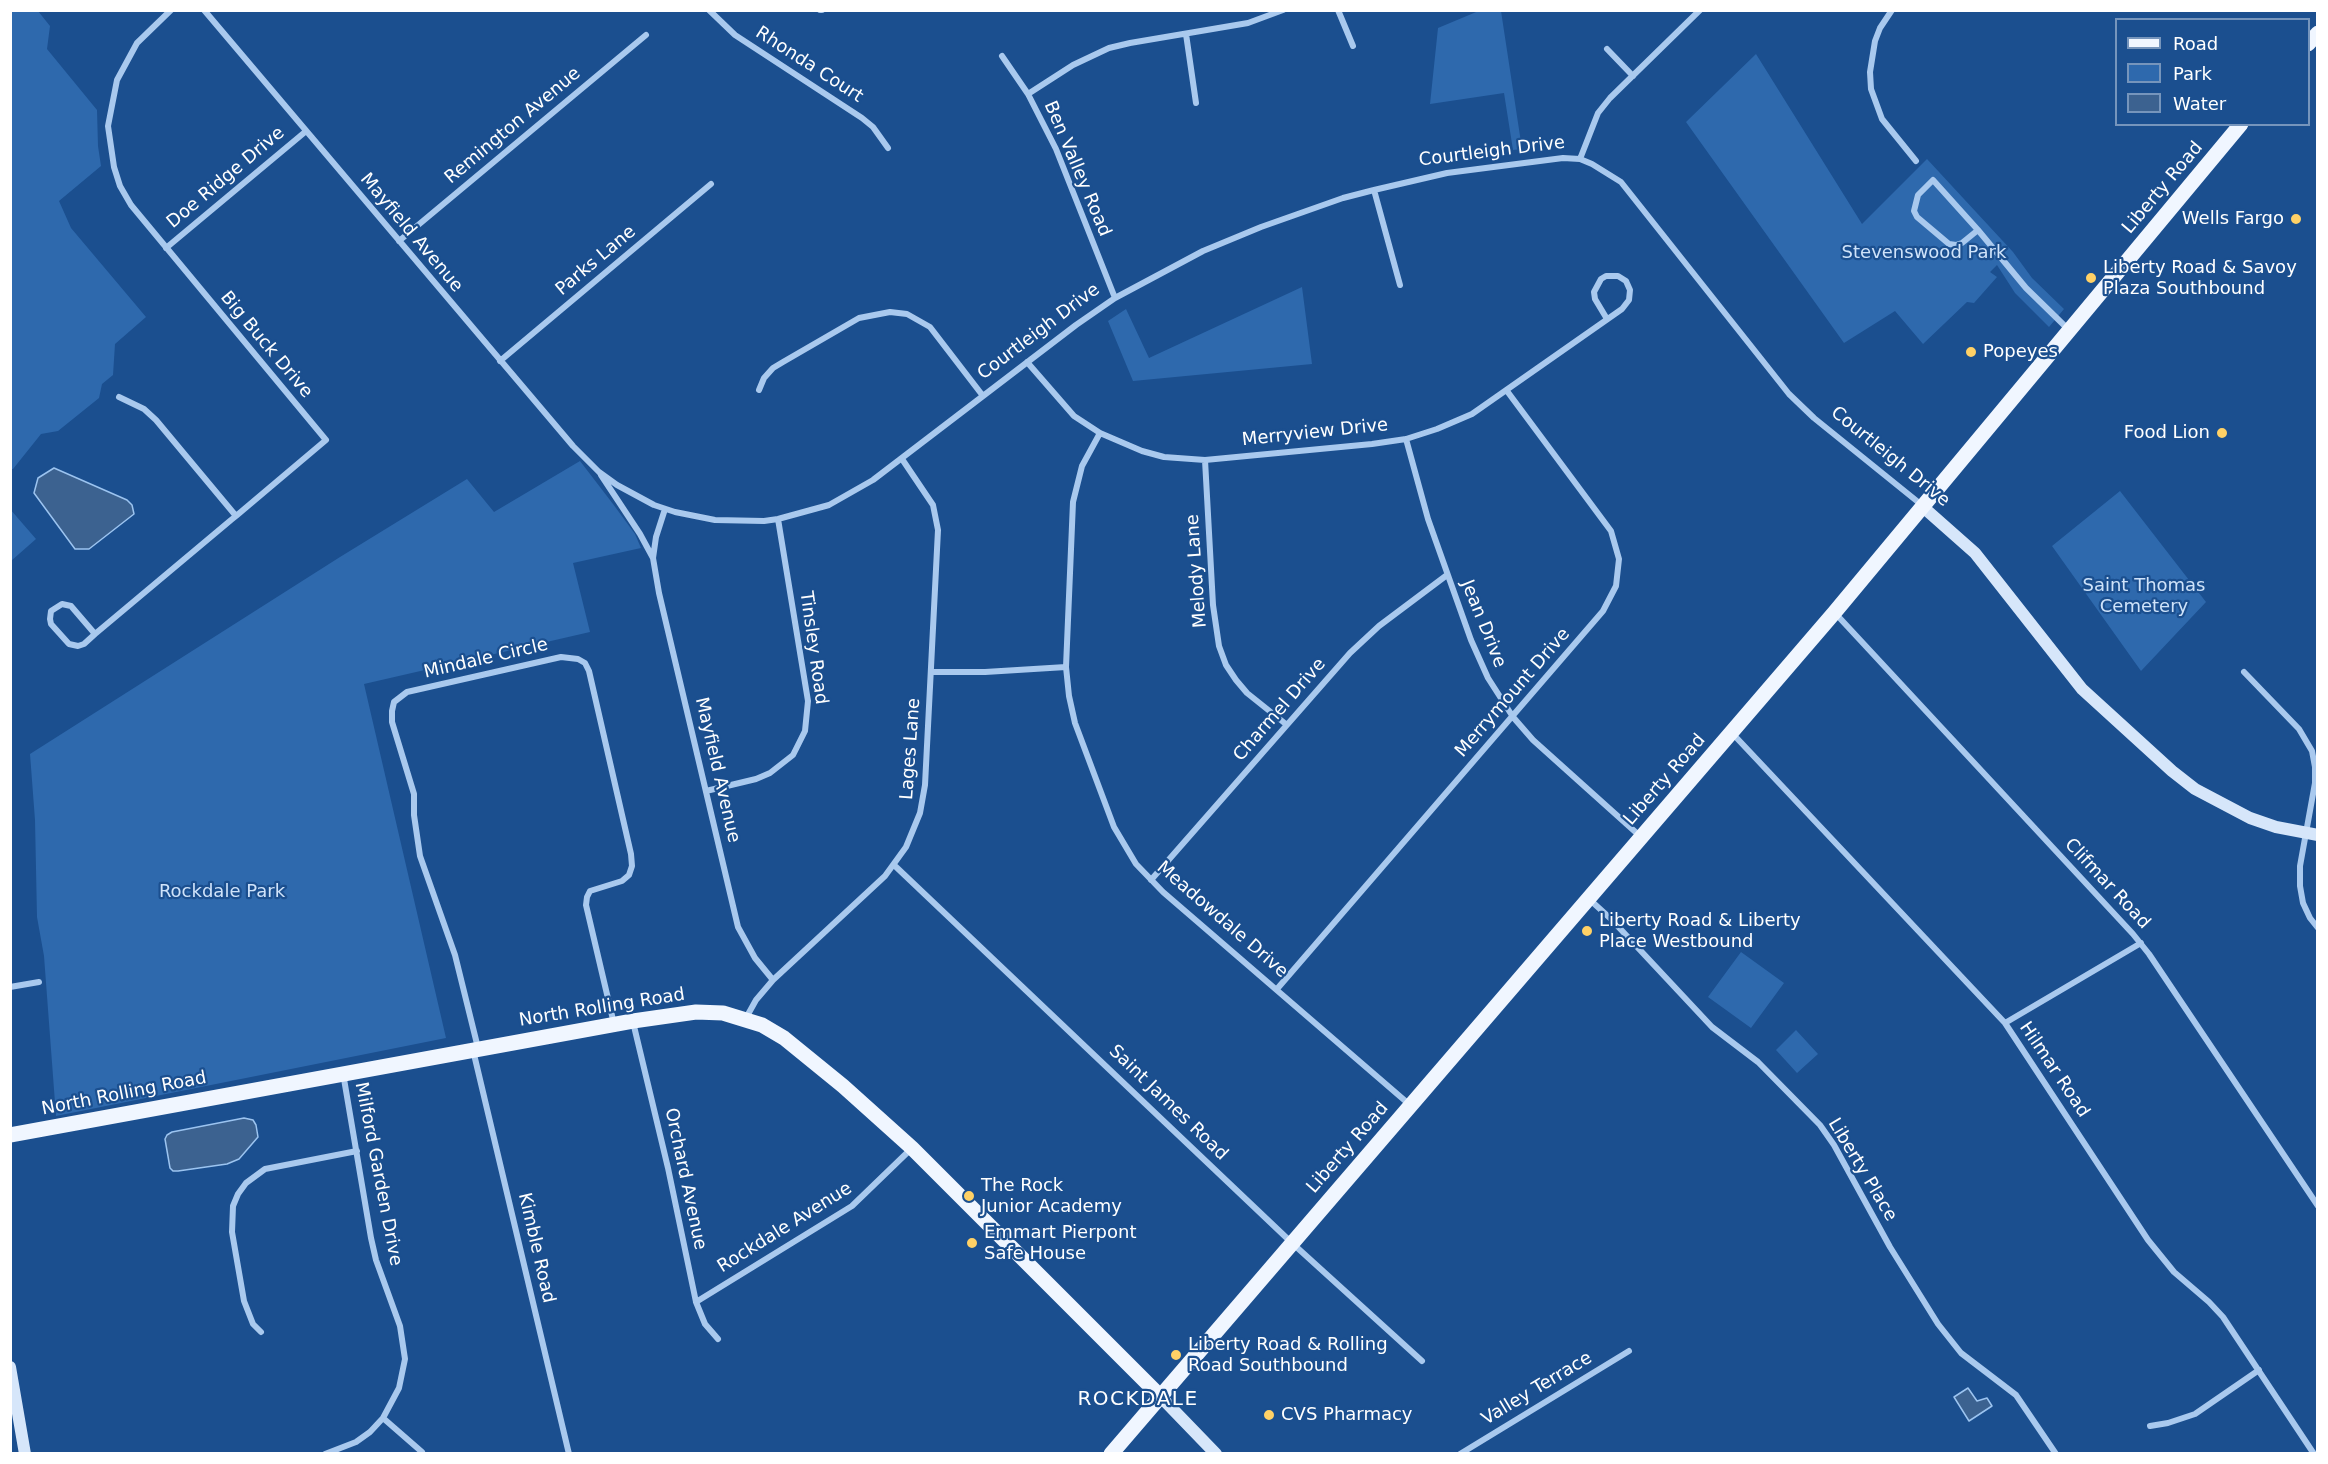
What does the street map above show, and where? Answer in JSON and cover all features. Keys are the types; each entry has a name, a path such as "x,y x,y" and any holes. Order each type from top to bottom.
{"main road":[{"name":"Liberty Road","path":"1111,1454 1834,613 2239,126"},
{"name":"North Rolling Road","path":"10,1136 614,1024 696,1012 723,1013 762,1025 811,1058 912,1148 1160,1396"}],"street":[{"name":"Big Buck Drive","path":"95,634 71,606 62,604 51,611 51,624 69,644 78,646 84,644 326,440 130,205 120,186 112,156 108,126 117,80 137,43 171,10"},
{"name":"Mayfield Avenue","path":"204,10 500,361 573,446 599,472 653,558"},
{"name":"Rhonda Court","path":"710,10 742,40 862,118 873,127 888,148"},
{"path":"1028,94 1073,65 1109,48 1248,24 1282,10"},
{"path":"1338,10 1353,46"},
{"path":"1580,159 1598,113 1633,75 1700,10"},
{"path":"1892,10 1880,28 1875,41 1870,72 1871,89 1882,119 1916,161"},
{"path":"1186,34 1196,103"},
{"name":"Remington Avenue","path":"399,241 646,35"},
{"path":"1607,48 1633,75"},
{"name":"Ben Valley Road","path":"1002,56 1028,94 1056,149 1115,298"},
{"name":"Doe Ridge Drive","path":"166,248 305,132"},
{"name":"Courtleigh Drive","path":"665,509 715,520 741,522 778,519 829,505 849,495 902,459 1027,362 1115,298 1213,247 1312,209 1374,190 1447,173 1540,160 1580,159 1604,170 1621,182 1789,394 1814,418 1923,507 1975,553 2082,689 2195,789 2241,814 2276,827 2312,835"},
{"path":"1978,230 1962,243 1956,245 1949,243 1917,217 1914,211 1918,195 1933,180 1978,230 2026,288 2070,331"},
{"name":"Parks Lane","path":"500,361 711,184"},
{"path":"1374,190 1400,285"},
{"name":"Merryview Drive","path":"1027,362 1074,416 1100,433 1142,452 1164,457 1205,460 1372,444 1406,439 1437,429 1472,414 1622,309 1629,300 1629,285 1618,276 1606,276 1601,279 1594,292 1595,299 1607,319"},
{"path":"759,390 764,378 773,368 783,362 859,318 890,312 907,314 930,327 983,396"},
{"name":"Merrymount Drive","path":"1276,989 1603,611 1616,586 1619,559 1611,531 1507,391"},
{"path":"119,397 144,408 156,420 236,516"},
{"name":"Meadowdale Drive","path":"1100,433 1082,466 1073,502 1066,667 1075,723 1114,827 1125,848 1151,880 1411,1105"},
{"name":"Jean Drive","path":"1406,439 1421,496 1447,575 1479,660 1513,717 1546,753 1642,837"},
{"name":"Lages Lane","path":"745,1019 756,999 772,980 871,890 894,865 912,837 920,813 925,785 938,530 937,518 927,495 902,459"},
{"name":"Melody Lane","path":"1205,460 1213,605 1219,646 1226,665 1247,693 1287,725"},
{"name":"Mayfield Avenue","path":"599,472 630,492 665,509 656,537 653,558 659,593 738,927 751,953 772,980"},
{"name":"Tinsley Road","path":"706,791 756,779 770,773 793,755 805,731 808,701 778,519"},
{"name":"Charmel Drive","path":"1151,880 1365,638 1447,575"},
{"name":"Clifmar Road","path":"1834,613 2141,943 2318,1206"},
{"name":"Mindale Circle","path":"475,1049 454,955 420,856 414,794 392,722 392,711 394,702 407,692 561,657 578,659 585,663 589,671 631,854 632,866 628,875 622,881 590,891 586,905 614,1024"},
{"path":"931,672 985,672 1066,667"},
{"path":"2244,672 2299,729 2312,751 2315,767 2312,835 2300,866 2300,886 2303,903 2318,928"},
{"name":"Hilmar Road","path":"1731,733 2005,1023 2148,1240 2174,1272 2223,1317 2314,1454"},
{"name":"Saint James Road","path":"894,865 1292,1243 1422,1361"},
{"name":"Liberty Place","path":"1588,899 1611,919 1712,1027 1758,1062 1820,1125 1834,1145 1890,1247 1938,1324 1961,1353 2016,1395 2056,1454"},
{"path":"2005,1023 2141,943"},
{"path":"10,987 39,981"},
{"name":"Orchard Avenue","path":"633,1021 671,1178 696,1302 705,1324 717,1339"},
{"name":"Kimble Road","path":"475,1049 569,1454"},
{"name":"Milford Garden Drive","path":"325,1454 356,1442 370,1432 383,1418 399,1388 405,1359 404,1342 373,1249 343,1073"},
{"name":"Rockdale Avenue","path":"696,1302 852,1206 912,1148"},
{"path":"261,1332 253,1324 244,1301 232,1232 231,1217 238,1194 246,1182 265,1169 357,1150"},
{"name":"Valley Terrace","path":"1460,1454 1629,1351"},
{"path":"10,1367 25,1454"},
{"path":"2150,1426 2181,1420 2195,1414 2259,1370"},
{"name":"North Rolling Road","path":"1160,1396 1216,1454"},
{"path":"383,1418 422,1452"}],"green space":[{"path":"11,10 38,11 50,26 47,49 97,110 101,166 59,201 71,228 146,317 115,344 113,375 102,384 99,398 58,431 41,434 13,469 10,469"},
{"path":"1481,10 1501,11 1522,149 1513,150 1504,93 1430,104 1438,28"},
{"name":"Stevenswood Park","path":"1756,54 1862,224 1927,159 2013,252 2032,278 2064,309 2049,327 2015,293 1997,265 1990,272 1997,277 1974,303 1967,302 1923,344 1895,311 1844,343 1686,122"},
{"path":"1302,287 1312,364 1133,381 1108,321 1126,309 1149,358"},
{"name":"Rockdale Park","path":"580,461 635,534 641,548 573,563 590,632 364,684 446,1038 56,1116 44,956 37,917 35,820 30,754 467,479 494,512"},
{"name":"Saint Thomas Cemetery","path":"2120,491 2206,602 2141,671 2052,546"},
{"path":"10,509 36,539 11,561 10,561"},
{"path":"1741,952 1784,983 1751,1028 1708,997"},
{"path":"1796,1030 1818,1054 1797,1073 1776,1050"}],"water":[{"path":"54,468 127,500 132,505 134,514 89,549 75,549 34,493 38,478"},
{"path":"244,1118 253,1120 258,1137 239,1159 227,1164 178,1171 170,1168 165,1139 167,1135 172,1132"},
{"path":"1968,1388 1977,1401 1987,1398 1992,1406 1969,1421 1954,1397"}],"place":[{"name":"Wells Fargo","path":"2296,219"},
{"name":"Liberty Road & Savoy Plaza Southbound","path":"2091,278"},
{"name":"Popeyes","path":"1971,352"},
{"name":"Food Lion","path":"2222,433"},
{"name":"Liberty Road & Liberty Place Westbound","path":"1587,931"},
{"name":"The Rock Junior Academy","path":"969,1196"},
{"name":"Emmart Pierpont Safe House","path":"972,1243"},
{"name":"Liberty Road & Rolling Road Southbound","path":"1176,1355"},
{"name":"CVS Pharmacy","path":"1269,1415"}],"district":[{"name":"ROCKDALE","path":"1138,1400"}]}
